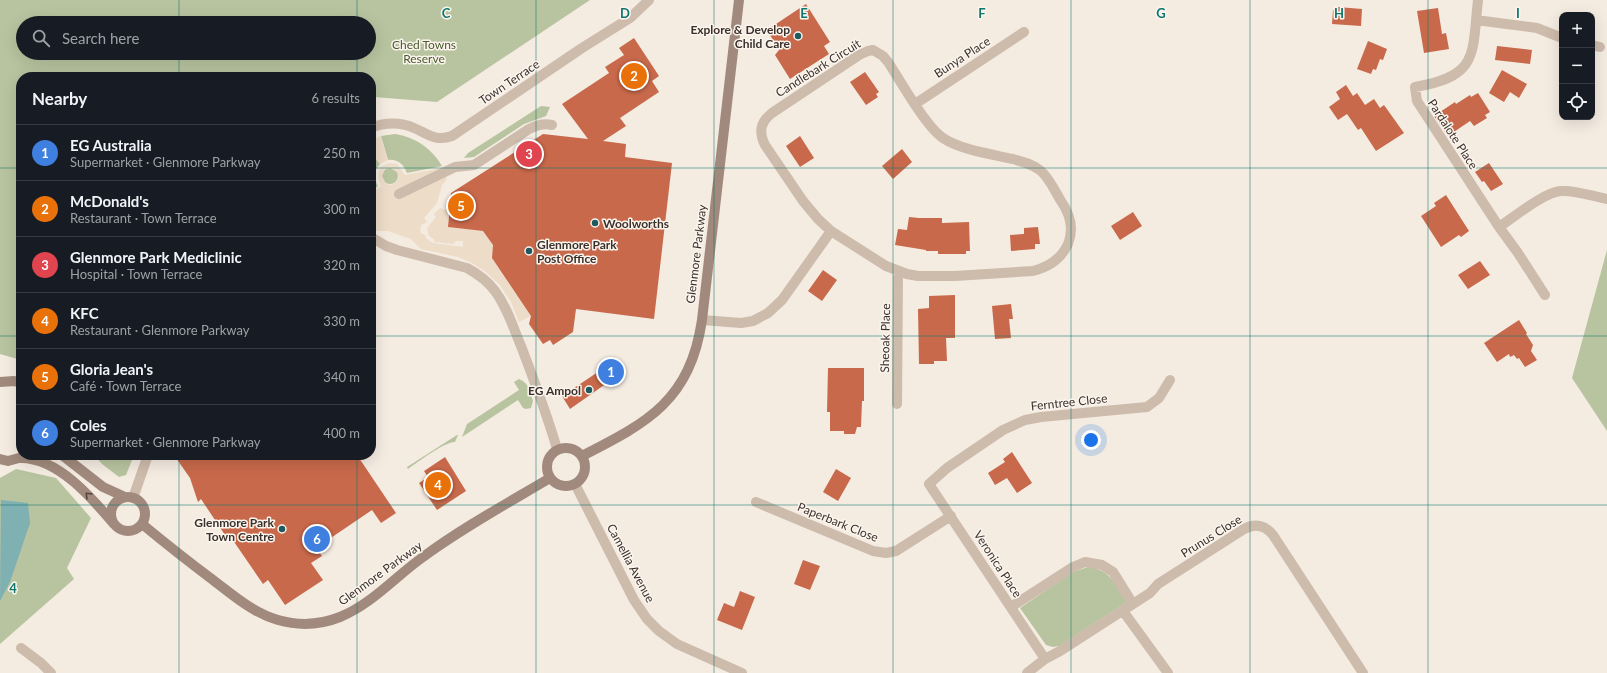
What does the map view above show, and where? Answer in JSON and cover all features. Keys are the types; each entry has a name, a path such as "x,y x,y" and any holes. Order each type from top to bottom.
{"main road":[{"name":"Glenmore Parkway","path":"582,456 608,443 644,421 657,411 672,396 686,375 695,355 702,320 739,0"},
{"path":"0,382 7,380 16,382"},
{"path":"568,447 575,450 582,456 586,469 584,476 575,484 566,487 560,486 550,478 546,465 550,455 557,449 568,447"},
{"path":"0,459 8,461 16,459"},
{"path":"0,466 16,459"},
{"path":"37,460 54,467 86,492 119,529 126,531 137,528 142,524 145,515 141,504 103,486 69,460"},
{"name":"Glenmore Parkway","path":"142,524 238,600 256,611 288,623 306,625 315,624 331,620 355,610 425,555 550,478"},
{"path":"114,524 111,519 112,508 120,499 129,498"}],"street":[{"name":"Town Terrace","path":"376,126 384,124 400,124 413,128 434,138 452,136 572,54 630,18 649,0"},
{"name":"Pardalote Place","path":"1478,0 1472,51 1464,67 1448,79 1415,87 1419,105 1499,228 1546,295"},
{"path":"1476,20 1537,28 1559,37"},
{"name":"Bunya Place","path":"915,104 1024,32"},
{"name":"Candlebark Circuit","path":"873,50 883,56 915,104 932,129 942,138 961,146 1031,164 1041,171 1068,210 1071,235 1060,257 1051,265 1033,271 955,276 918,276 898,271 876,261 831,231 803,202 765,145 760,133 764,120 868,51 873,50"},
{"path":"399,194 455,167 474,165 532,127 543,123 552,125"},
{"path":"1499,228 1544,197 1554,192 1566,191 1607,199"},
{"path":"702,320 741,323 753,321 768,313 777,306 831,231"},
{"path":"376,239 386,246 397,250 467,268 477,273 496,292 507,312 547,415 557,449"},
{"name":"Sheoak Place","path":"897,404 898,271"},
{"name":"Ferntree Close","path":"929,484 947,468 1003,430 1018,423 1041,417 1147,407 1159,398 1170,380"},
{"path":"129,498 146,460"},
{"name":"Camellia Avenue","path":"575,484 634,600 647,619 676,644 742,673"},
{"name":"Veronica Place","path":"929,484 1045,659"},
{"name":"Paperbark Close","path":"756,502 873,551 886,553 902,548 951,516"},
{"name":"Prunus Close","path":"1027,673 1045,659 1150,593 1158,584 1244,529 1250,526 1260,526 1267,529 1273,535 1363,673"},
{"path":"1011,608 1073,567 1085,562 1102,565 1113,572 1133,604"},
{"path":"1123,611 1168,673"},
{"path":"21,648 41,663 50,673"}],"green space":[{"name":"Ched Towns Reserve","path":"0,0 590,0 437,102 376,97 376,72 16,72 16,359 0,354"},
{"path":"541,106 550,107 546,116 524,124 474,157 464,158 468,153"},
{"path":"395,134 410,138 423,145 433,154 442,166 407,173 400,163 395,160 388,160 381,136"},
{"path":"376,159 380,164 376,169"},
{"path":"387,168 393,168 398,173 396,182 393,184 387,184 382,179 382,173"},
{"path":"1607,250 1607,431 1572,378"},
{"path":"519,379 527,385 530,391 533,401 531,408 523,408 518,400 462,437 467,424 519,390 514,382"},
{"path":"457,435 455,442 444,445 408,469 407,467"},
{"path":"98,460 132,460 126,475 119,477"},
{"path":"16,469 56,478 91,518 67,568 74,579 0,644 0,478"},
{"path":"1088,567 1102,571 1112,579 1127,602 1059,646 1053,647 1046,645 1020,608 1073,572"}],"shaded area":[{"path":"381,136 388,160 380,164 376,159 376,138"},
{"path":"389,163 397,164 405,175 442,168 447,179 442,185 437,203 424,218 427,221 422,224 420,229 421,234 424,234 427,239 433,243 463,247 463,241 456,241 453,244 434,242 434,239 429,236 427,228 436,217 434,214 440,208 449,211 448,227 483,231 493,245 492,258 531,316 519,322 511,302 500,285 486,272 472,263 458,257 421,249 411,239 388,231 376,231 376,190 381,186 378,178 381,167","holes":["390,168 397,172 399,177 396,182 391,185 386,184 382,176 385,169"]}],"water":[{"path":"1,500 28,503 30,523 10,582 0,601"}],"building":[{"name":"Explore & Develop Child Care","path":"806,4 830,42 824,46 829,54 790,79 775,55 779,50 767,30"},
{"path":"1338,7 1362,9 1361,26 1332,24 1333,10 1338,10"},
{"path":"1438,8 1442,34 1446,33 1449,49 1424,53 1417,11"},
{"path":"634,38 659,76 652,81 659,92 620,118 626,126 603,141 626,144 625,157 672,163 654,319 576,309 573,332 553,345 550,340 543,344 529,324 531,316 492,258 493,245 483,231 448,227 451,193 543,134 588,139 562,104 609,73 605,67 624,55 619,48"},
{"path":"1368,41 1387,49 1383,60 1380,59 1376,70 1373,69 1371,74 1357,69"},
{"path":"1497,46 1532,50 1530,64 1495,60"},
{"path":"1502,70 1527,84 1519,98 1510,92 1504,102 1489,93"},
{"path":"865,72 879,92 876,94 878,97 866,105 850,82"},
{"path":"1346,85 1353,96 1357,93 1365,105 1374,99 1380,108 1384,105 1404,133 1376,151 1361,128 1358,130 1347,114 1338,120 1329,107 1340,99 1336,92"},
{"path":"1478,93 1490,112 1485,115 1487,118 1474,126 1470,121 1448,136 1434,116 1455,102 1456,104 1470,95 1471,97"},
{"path":"800,136 814,158 800,167 786,146"},
{"path":"902,149 912,162 893,179 882,166"},
{"path":"1489,163 1503,184 1491,191 1475,172"},
{"path":"1446,195 1469,231 1461,237 1459,235 1441,247 1421,216 1436,206 1434,203"},
{"path":"1133,212 1142,226 1120,240 1111,226"},
{"path":"909,217 942,218 942,223 969,222 970,251 966,251 966,254 938,254 938,251 926,251 895,245 898,229 907,230"},
{"path":"1038,227 1040,244 1035,244 1035,249 1011,251 1010,235 1024,234 1024,228"},
{"path":"1480,261 1490,275 1468,289 1458,275"},
{"path":"823,270 837,280 822,301 808,291"},
{"path":"955,295 955,338 946,338 947,361 934,361 934,364 919,364 918,309 929,308 929,296"},
{"path":"1011,304 1013,319 1009,319 1011,338 995,339 992,306"},
{"path":"1519,320 1533,345 1531,351 1537,360 1525,367 1519,358 1517,359 1514,355 1510,357 1509,354 1497,362 1484,343"},
{"path":"610,364 617,376 570,409 562,396"},
{"path":"828,368 864,368 864,401 862,401 861,427 857,427 855,434 844,434 844,431 830,431 830,412 827,412"},
{"path":"1012,452 1032,483 1017,493 1007,478 995,485 988,473 1005,462 1003,459"},
{"path":"445,457 466,491 437,510 419,483 428,477 424,471"},
{"name":"Glenmore Park Town Centre","path":"177,460 360,460 396,513 381,523 372,510 316,548 322,556 311,563 323,580 285,605 268,580 263,584 230,536 227,538 201,499 198,502 190,478"},
{"path":"836,469 851,478 838,501 823,492"},
{"path":"803,560 820,566 810,590 794,584"},
{"path":"740,591 755,597 742,630 717,620 724,603 734,607"}],"place":[{"name":"Explore & Develop Child Care","path":"798,36"},
{"name":"McDonald's","path":"634,76"},
{"name":"Glenmore Park Mediclinic","path":"529,154"},
{"name":"Gloria Jean's","path":"461,206"},
{"name":"Woolworths","path":"595,223"},
{"name":"Glenmore Park Post Office","path":"529,251"},
{"name":"EG Australia","path":"611,372"},
{"name":"EG Ampol","path":"589,390"},
{"name":"KFC","path":"438,485"},
{"name":"Glenmore Park Town Centre","path":"282,529"},
{"name":"Coles","path":"317,539"}]}
